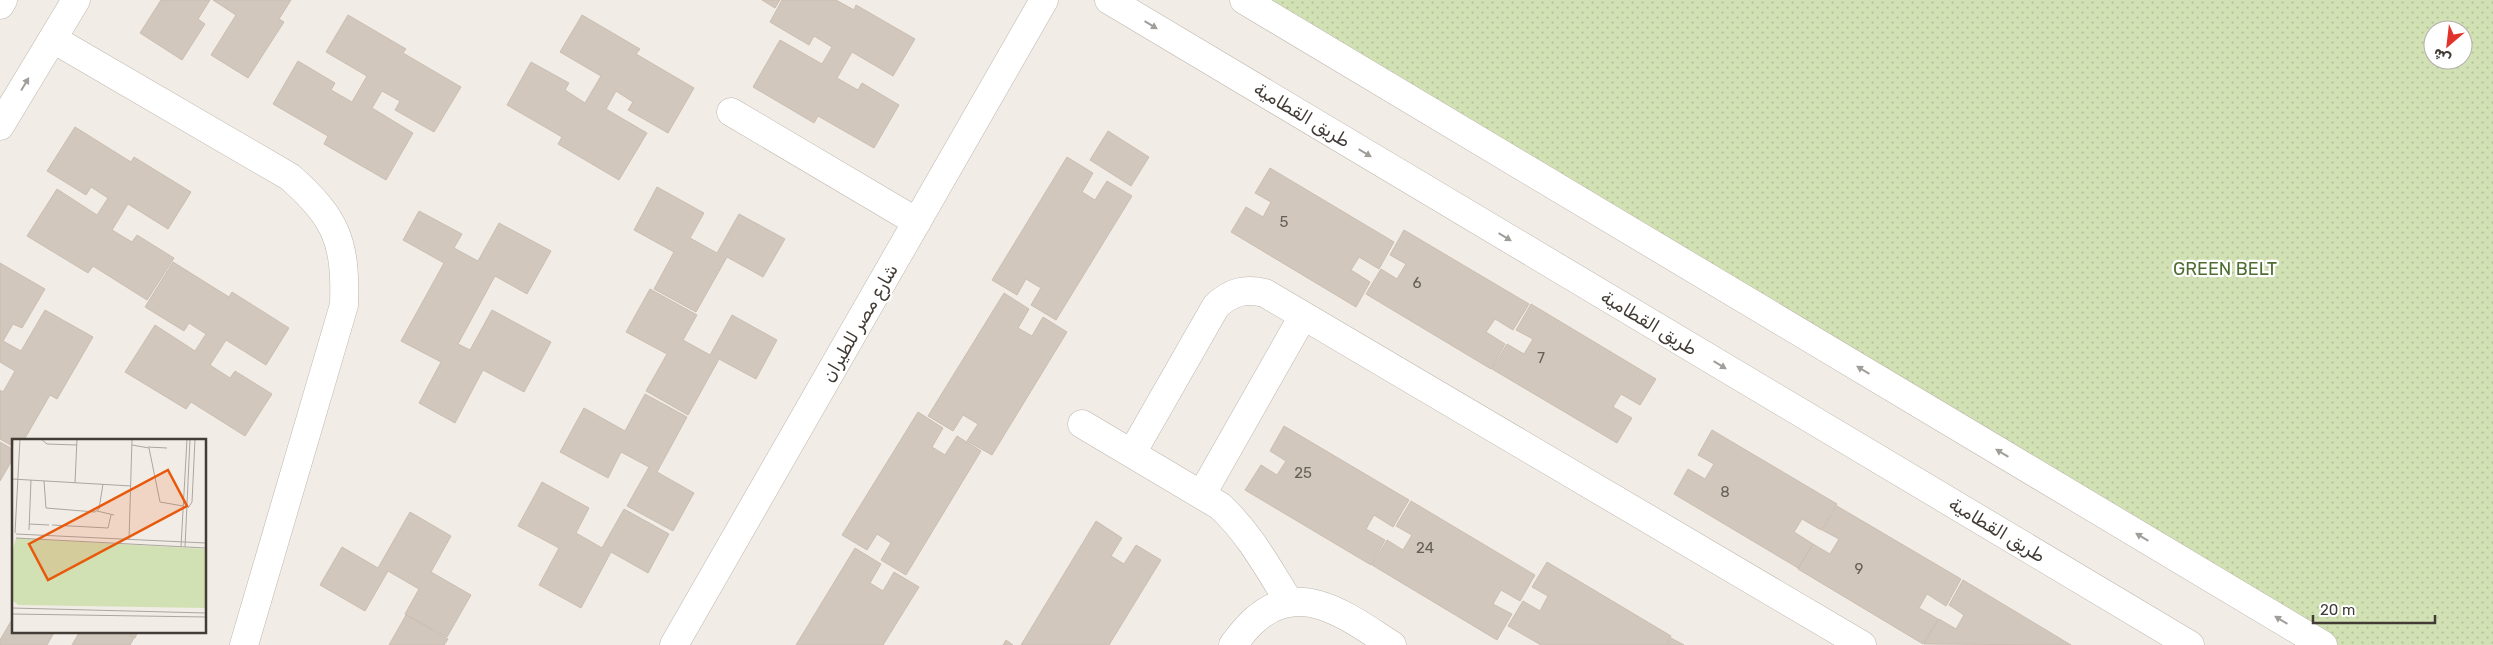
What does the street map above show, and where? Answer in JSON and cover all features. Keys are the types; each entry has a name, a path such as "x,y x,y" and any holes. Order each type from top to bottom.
{"street":[{"path":"0,5 3,0"},
{"path":"0,126 76,0"},
{"name":"شارع مصر للطيران","path":"674,645 1044,0"},
{"name":"طريق القطامية","path":"1109,0 2190,645"},
{"path":"1244,0 2323,645"},
{"path":"53,39 290,177 317,202 336,232 345,268 344,304 244,645"},
{"path":"731,112 917,222"},
{"path":"1132,453 1216,306 1226,297 1238,291 1258,292 1303,316 1862,645"},
{"path":"1202,494 1303,316"},
{"path":"1082,424 1220,506 1241,527 1290,602"},
{"path":"1233,645 1256,618 1272,608 1290,602 1304,602 1333,608 1392,645"}],"green space":[{"name":"GREEN BELT","path":"1265,0 2493,0 2493,645 2328,645"}],"building":[{"path":"161,0 210,0 198,19 205,24 182,60 140,33"},
{"path":"213,0 291,0 279,19 284,22 248,78 211,55 236,15"},
{"path":"762,0 780,0 775,8"},
{"path":"782,0 836,0 854,10 856,5 915,39 893,76 852,52 837,78 858,90 862,83 899,105 874,148 818,116 814,123 753,87 780,40 822,64 832,47 814,36 809,45 770,22"},
{"path":"348,15 406,49 403,53 461,87 434,132 395,110 400,101 382,91 372,108 413,133 386,180 324,144 328,136 273,104 298,61 335,83 331,90 352,102 367,76 326,52"},
{"path":"582,15 640,49 636,54 694,88 668,133 628,110 633,102 616,91 606,109 647,133 619,180 558,144 562,137 507,105 531,62 569,83 565,90 585,103 601,76 560,52"},
{"path":"75,127 131,162 134,157 191,192 168,229 128,204 112,230 132,242 137,235 174,258 147,300 93,266 88,273 27,236 57,189 97,215 108,198 91,187 86,195 47,171"},
{"path":"1108,131 1149,157 1131,186 1090,160"},
{"path":"1067,157 1093,173 1082,192 1095,200 1107,181 1132,196 1056,320 1031,305 1041,288 1026,279 1017,295 992,280"},
{"path":"1270,168 1394,242 1379,269 1359,257 1351,270 1370,282 1356,307 1231,232 1246,207 1263,217 1271,202 1255,193"},
{"path":"657,187 704,213 690,238 717,253 739,214 785,239 763,277 727,257 696,312 654,289 674,252 634,230"},
{"path":"419,211 462,234 454,248 478,261 499,223 551,251 527,294 495,276 458,344 470,350 492,310 551,342 524,392 483,370 455,423 419,403 441,362 401,341 444,263 403,240"},
{"path":"1404,230 1529,304 1513,330 1495,319 1486,332 1505,344 1491,369 1366,294 1381,269 1397,279 1406,264 1390,255"},
{"path":"173,262 229,297 232,292 289,328 266,365 226,340 210,365 230,378 235,371 272,394 245,436 191,402 186,409 125,372 155,325 195,351 206,334 189,323 184,331 145,307"},
{"path":"0,263 45,289 22,328 13,324 3,341 21,351 45,310 93,337 57,399 50,395 25,439 12,439 12,446 0,439 0,390 3,392 15,371 0,362"},
{"path":"650,289 697,315 683,340 710,355 732,315 777,340 756,379 719,359 688,415 646,391 667,354 626,332"},
{"path":"1004,293 1029,309 1018,328 1032,336 1043,317 1067,332 992,455 967,441 978,424 963,415 953,431 928,416"},
{"path":"1531,304 1656,379 1640,405 1621,394 1613,407 1632,418 1617,443 1492,369 1507,344 1524,354 1533,339 1516,330"},
{"path":"645,394 687,417 657,472 694,493 673,531 627,506 649,467 621,452 608,478 560,452 584,408 625,431"},
{"path":"918,412 943,428 932,447 945,455 957,436 981,451 906,575 881,560 891,543 877,534 867,550 842,535"},
{"path":"1284,426 1409,500 1393,527 1374,515 1366,529 1385,540 1371,565 1245,490 1261,465 1277,475 1286,461 1270,451"},
{"path":"1712,430 1837,504 1821,530 1802,519 1794,532 1813,544 1798,568 1674,494 1688,469 1705,479 1714,464 1698,455"},
{"path":"0,442 12,449 12,460 0,481"},
{"path":"542,482 589,508 576,533 602,548 624,509 669,534 648,573 611,552 581,608 539,585 559,548 518,526"},
{"path":"1411,501 1535,575 1520,601 1501,590 1493,604 1512,614 1497,640 1372,565 1387,540 1403,550 1412,535 1396,526"},
{"path":"1837,506 1961,579 1946,606 1927,594 1919,608 1938,619 1923,644 1798,569 1813,544 1830,554 1839,539 1822,530"},
{"path":"410,512 451,536 431,572 471,595 447,637 405,614 419,589 388,571 365,611 320,585 342,547 378,568"},
{"path":"1096,521 1122,538 1111,556 1124,564 1136,545 1161,560 1109,645 1021,645"},
{"path":"855,548 881,564 870,583 883,591 894,572 919,587 883,645 796,645"},
{"path":"1547,562 1671,636 1666,645 1541,645 1508,626 1523,601 1540,611 1548,596 1532,587"},
{"path":"1963,580 2071,645 1924,644 1939,619 1956,629 1964,615 1949,605"},
{"path":"406,615 448,639 444,645 389,645"},
{"path":"12,619 12,632 54,632 47,645 0,645 0,640"},
{"path":"79,632 123,632 134,638 130,645 72,645"},
{"path":"126,632 138,632 135,638"},
{"path":"1671,638 1684,645 1667,645"},
{"path":"1006,640 1013,645 1003,645"}]}
